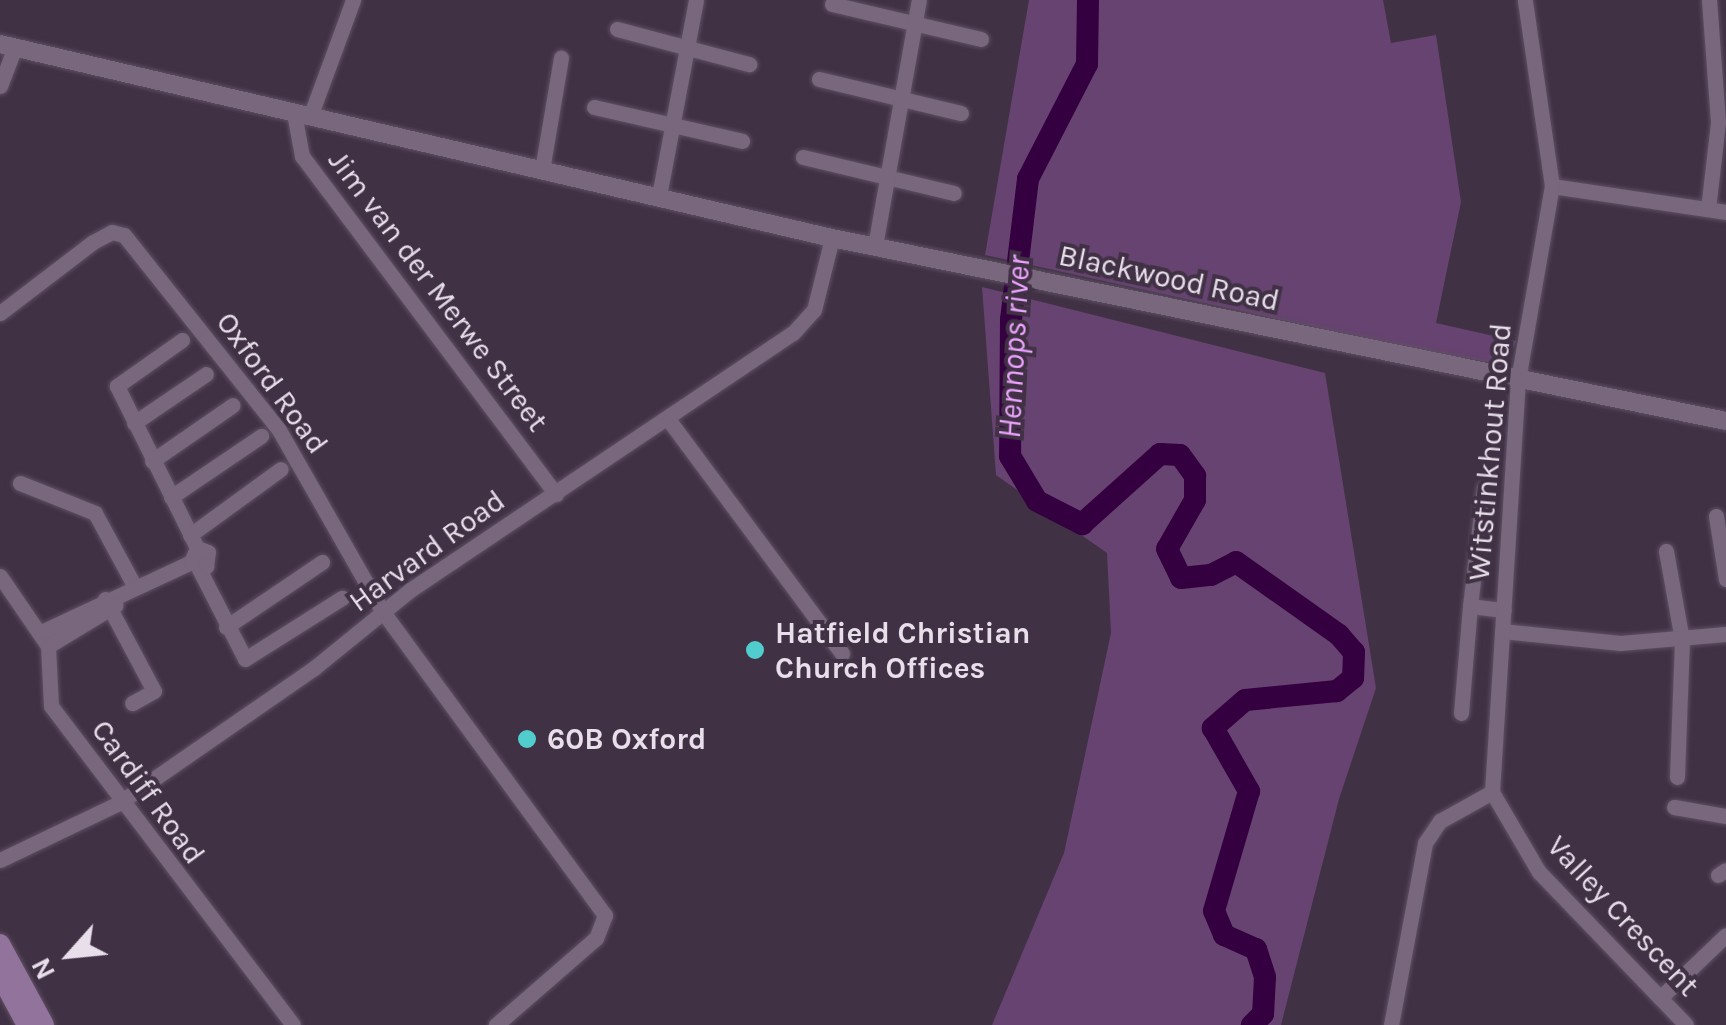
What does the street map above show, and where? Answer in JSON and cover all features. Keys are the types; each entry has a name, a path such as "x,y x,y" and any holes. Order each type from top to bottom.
{"main road":[{"path":"0,944 44,1025"},
{"path":"0,975 27,1025"}],"street":[{"path":"0,86 8,46 302,115 353,0"},
{"path":"659,196 696,0"},
{"path":"875,246 919,0"},
{"name":"Witstinkhout Road","path":"1492,792 1518,380 1552,186 1525,0"},
{"path":"1708,209 1718,122 1709,0"},
{"path":"832,4 981,40"},
{"path":"617,29 749,64"},
{"path":"542,170 561,58"},
{"path":"820,79 961,114"},
{"path":"594,107 742,141"},
{"name":"Blackwood Road","path":"302,115 832,238 1726,422"},
{"name":"Jim van der Merwe Street","path":"302,115 302,156 556,494"},
{"path":"803,156 954,193"},
{"path":"1552,186 1726,212"},
{"name":"Oxford Road","path":"0,313 112,232 145,255 278,430 383,612 591,889 604,926 496,1025"},
{"name":"Harvard Road","path":"0,860 119,803 383,612 806,322 832,238"},
{"path":"182,340 116,386 171,497 226,627 249,660 342,598"},
{"path":"134,423 206,374"},
{"path":"152,461 232,405"},
{"path":"668,419 842,653"},
{"path":"171,497 260,436"},
{"path":"0,576 45,639 194,553 281,470"},
{"path":"20,483 94,512 136,588"},
{"path":"1462,713 1484,488"},
{"path":"1716,516 1726,579"},
{"path":"1666,551 1682,640 1677,777"},
{"path":"226,627 322,562"},
{"path":"112,603 154,691"},
{"path":"1470,606 1504,610"},
{"path":"1502,632 1620,643 1726,634"},
{"name":"Cardiff Road","path":"45,639 50,706 119,803 293,1025"},
{"path":"132,702 171,683"},
{"path":"1391,1025 1425,842 1440,821 1492,792"},
{"name":"Valley Crescent","path":"1492,792 1539,872 1686,1025"},
{"path":"1674,807 1726,816"},
{"path":"1660,998 1726,935"}],"shaded area":[{"path":"1029,0 1383,0 1391,43 1436,35 1461,202 1436,323 1516,341 1511,353 1493,363 1428,352 985,255"},
{"path":"982,287 1325,373 1376,688 1339,799 1281,1025 992,1025 1064,853 1111,633 1107,553 996,475"}],"waterway":[{"name":"Hennops river","path":"1088,0 1087,64 1028,179 1011,320 1010,456 1037,501 1082,524 1160,454 1180,455 1195,476 1195,500 1167,549 1181,578 1211,575 1236,562 1339,635 1354,652 1353,678 1337,691 1245,700 1213,728 1249,791 1214,911 1224,935 1256,949 1265,977 1263,1014 1252,1025"}],"place":[{"name":"Hatfield Christian Church Offices","path":"755,650"},
{"name":"60B Oxford","path":"527,739"}]}
